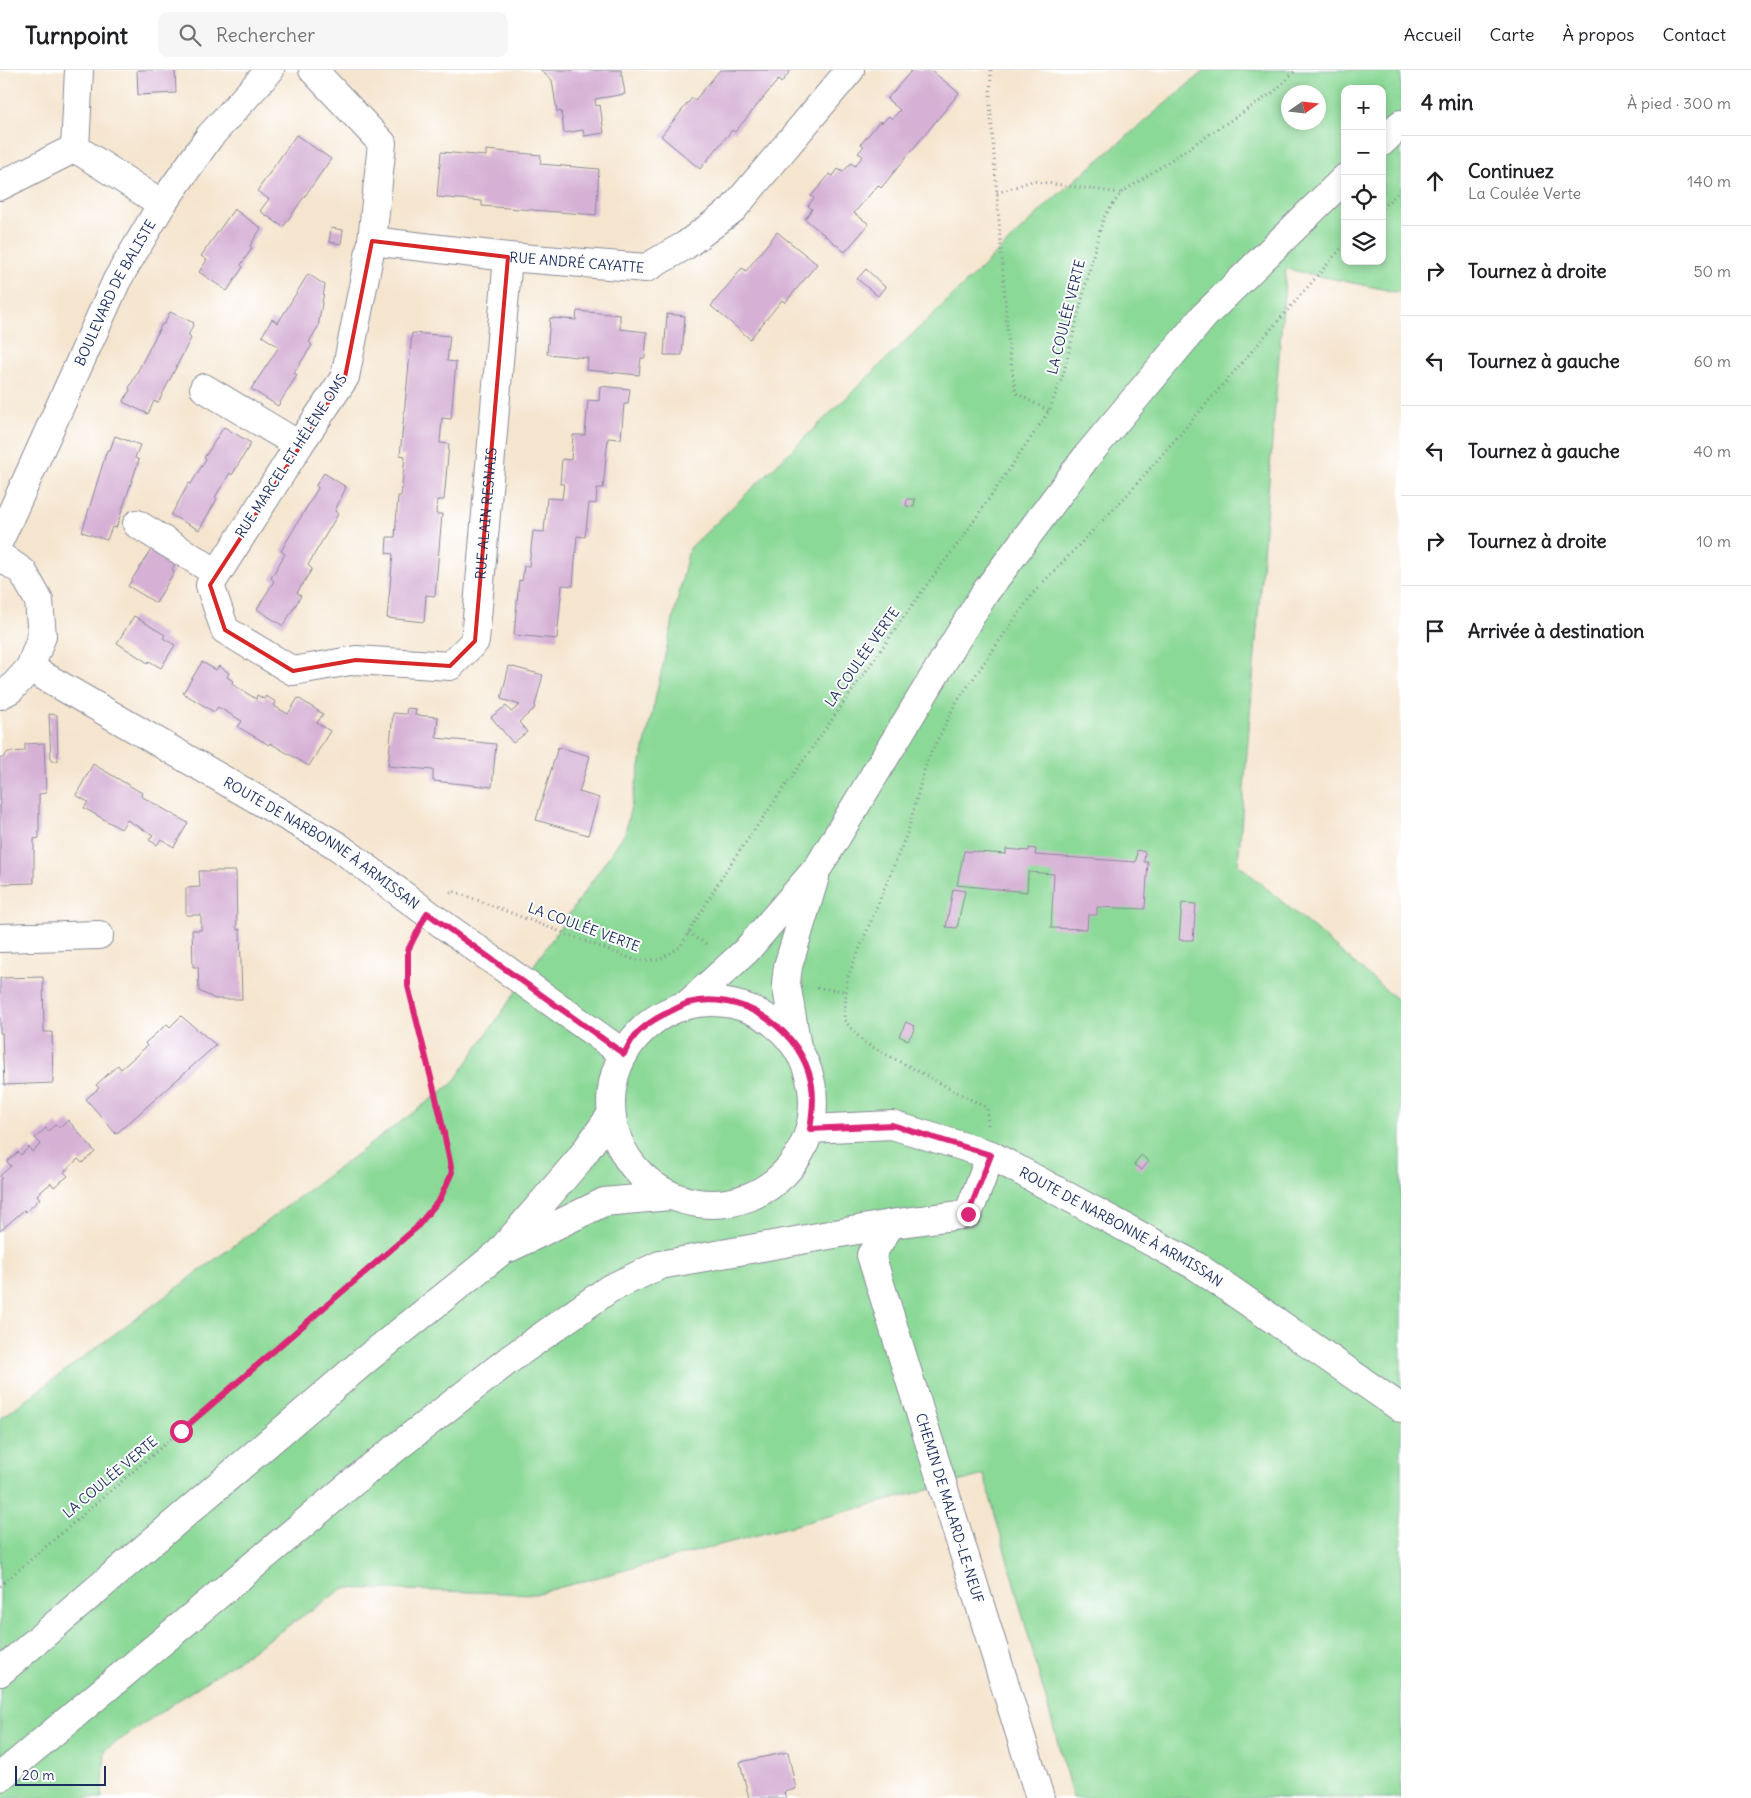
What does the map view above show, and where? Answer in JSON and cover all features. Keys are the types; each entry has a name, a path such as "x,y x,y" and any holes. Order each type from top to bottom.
{"street":[{"path":"75,148 79,70"},
{"name":"BOULEVARD DE BALISTE","path":"0,539 117,280 162,204 210,136 270,70"},
{"name":"RUE MARCEL ET HÉLÈNE OMS","path":"313,70 382,143 372,241 345,377 299,445 210,585 225,630 294,671 356,660"},
{"name":"RUE ANDRÉ CAYATTE","path":"372,241 508,257 646,268 686,245 733,209 850,70"},
{"path":"1386,138 1401,124"},
{"path":"0,186 75,148"},
{"path":"75,148 162,204"},
{"path":"819,866 788,966 786,983 797,1047 809,1073 814,1101 810,1129 792,1166 760,1193 731,1204 699,1204 670,1196 641,1176 621,1148 611,1115 610,1092 618,1063 634,1037 657,1017 689,1003 746,951 819,866 984,594 1086,456 1204,316 1341,182"},
{"name":"RUE ALAIN RESNAIS","path":"356,660 450,666 475,641 508,257"},
{"path":"204,388 299,445"},
{"path":"136,524 217,573"},
{"path":"0,556 23,572 39,600 42,636 30,668 11,689 0,695"},
{"name":"ROUTE DE NARBONNE À ARMISSAN","path":"30,668 336,845 427,913 624,1054"},
{"path":"0,938 99,935"},
{"path":"689,1003 720,1001 750,1008 776,1024 797,1047"},
{"path":"0,1672 364,1361 499,1253 579,1160 611,1115"},
{"name":"ROUTE DE NARBONNE À ARMISSAN","path":"810,1129 892,1125 991,1155 1196,1266 1401,1408"},
{"path":"0,1777 370,1468 510,1359 609,1289 660,1265 891,1224 968,1214 991,1155"},
{"path":"499,1253 604,1202 670,1196"},
{"name":"CHEMIN DE MALARD-LE-NEUF","path":"891,1224 871,1254 1040,1798"}],"path":[{"path":"991,70 990,104 1009,352 1016,393 1049,411"},
{"name":"LA COULÉE VERTE","path":"0,1586 408,1235 440,1199 452,1172 440,1114 408,986 408,950 427,913 453,891 635,960 659,960 680,947 727,869 930,580 960,541 1049,411 1063,376 1104,217 1121,193 1275,91 1296,70"},
{"path":"997,193 1032,181 1121,193"},
{"path":"1386,204 1401,190"},
{"path":"991,1155 986,1108 863,1042 844,1020 847,979 908,831 926,762 956,703 1033,593 1127,495 1341,249"}],"highlighted area":[{"path":"372,241 508,257 475,641 450,666 356,660 293,671 225,630 210,585 345,377"}],"green space":[{"path":"1205,70 1401,70 1401,293 1286,269 1238,864 1401,1003 1401,1798 1073,1798 984,1475 535,1594 344,1588 105,1750 102,1798 0,1798 0,1419 453,1083 625,833 689,549 1053,199"}],"building":[{"path":"137,70 175,70 176,93 138,95"},
{"path":"540,70 621,70 625,94 595,99 596,106 600,105 604,133 584,136 583,130 564,133 561,111 557,112 552,80"},
{"path":"720,70 791,70 781,83 778,80 735,132 732,130 700,169 661,136 692,98 695,100"},
{"path":"912,70 931,70 959,93 881,188 878,185 854,213 869,224 845,252 805,219 812,209 808,206 814,198 811,196 830,174 833,176 838,169 843,172 851,163 855,166 863,156 858,153 864,146 861,144 880,121 882,123 889,116 892,119 900,110 887,99"},
{"path":"296,135 331,159 283,227 260,211 269,199 257,191"},
{"path":"486,150 541,155 540,164 599,169 596,215 482,206 482,201 437,197 441,152 486,156"},
{"path":"234,209 261,228 250,246 252,248 241,265 243,267 227,291 199,272 207,260 201,256"},
{"path":"331,228 343,230 341,244 329,242"},
{"path":"777,232 817,264 785,303 782,300 750,339 711,306 742,268 746,271"},
{"path":"866,269 885,287 878,296 857,279"},
{"path":"308,274 325,285 318,327 309,342 312,345 294,373 297,375 278,406 251,389 279,347 262,336 272,319 278,323"},
{"path":"577,311 620,315 620,329 647,332 645,358 641,358 639,375 586,370 588,358 547,354 550,318 576,320"},
{"path":"170,312 194,323 188,336 191,338 158,403 154,401 148,414 123,402 162,324 164,324"},
{"path":"667,314 685,316 682,355 664,355"},
{"path":"412,333 450,336 447,361 456,362 451,419 442,418 440,443 449,444 444,500 437,500 436,514 442,514 435,596 426,595 424,622 387,618 393,554 386,553 387,537 395,537 398,496 401,496 405,456 400,455"},
{"path":"600,386 630,389 628,404 624,404 621,439 608,438 603,488 597,488 596,504 589,503 585,537 577,536 573,586 562,585 557,639 514,635 519,580 522,581 524,566 529,566 533,531 544,532 547,498 562,499 564,484 560,484 562,459 571,460 573,435 585,435 588,400 599,401"},
{"path":"224,427 251,443 232,475 230,473 215,497 217,499 199,530 171,515"},
{"path":"115,436 140,445 135,458 139,460 116,528 112,527 107,540 82,532 107,450 110,450"},
{"path":"324,473 346,487 335,511 338,514 308,565 312,569 297,593 301,596 283,626 257,609 274,581 271,578 285,554 281,551 318,488 316,485"},
{"path":"907,499 915,499 914,507 906,506"},
{"path":"155,543 179,557 172,569 174,572 156,603 128,586"},
{"path":"134,616 165,635 163,638 175,645 161,668 149,661 148,663 117,643"},
{"path":"202,662 216,670 219,666 229,673 227,677 233,681 232,684 256,699 257,695 264,699 266,696 276,702 274,706 288,714 298,698 323,714 317,723 330,731 309,766 238,727 242,721 218,707 214,712 183,693"},
{"path":"509,666 543,675 534,709 519,722 527,732 513,743 491,717 506,706 511,712 520,705 501,699"},
{"path":"407,708 416,709 415,715 438,717 436,738 496,744 492,787 433,781 433,770 388,766 393,713 406,714"},
{"path":"49,714 57,715 58,761 51,761"},
{"path":"44,743 46,793 39,794 39,838 34,839 34,883 0,884 0,758 3,758 8,752 25,751 25,744"},
{"path":"558,747 590,756 579,792 599,798 588,835 536,820"},
{"path":"93,764 142,793 141,796 188,823 174,847 161,839 157,845 149,840 153,835 127,820 121,829 84,808 88,802 76,795"},
{"path":"1029,848 1036,849 1035,855 1136,862 1137,850 1145,852 1144,862 1148,862 1145,909 1097,907 1097,915 1088,915 1087,929 1051,928 1054,874 1028,872 1027,892 957,885 964,851 1006,854 1006,849 1029,851"},
{"path":"199,871 236,871 237,930 240,929 242,999 215,999 199,991 198,967 193,967 192,930 201,930 201,915 186,915 186,888 200,887"},
{"path":"953,889 965,891 957,928 946,927"},
{"path":"1182,903 1196,904 1193,940 1179,940"},
{"path":"43,977 44,1032 52,1032 53,1083 4,1085 2,1033 0,1033 0,978"},
{"path":"181,1016 216,1045 116,1134 86,1099 99,1088 96,1085 118,1065 121,1069 147,1046 145,1043 167,1024 170,1027"},
{"path":"906,1022 914,1026 914,1030 908,1040 899,1036"},
{"path":"68,1120 95,1152 82,1163 78,1159 64,1172 68,1176 54,1187 51,1183 37,1195 40,1199 0,1231 0,1179 2,1178 0,1176 11,1166 7,1162 18,1152 21,1155 29,1147 32,1152 41,1144 35,1138 46,1128 48,1131 56,1124 60,1128"},
{"path":"1141,1155 1149,1161 1142,1170 1134,1165"},
{"path":"788,1752 796,1789 784,1792 786,1798 749,1798 740,1762"}],"route":[{"path":"181,1431 416,1228 440,1199 452,1172 440,1114 408,986 408,950 427,913 624,1054 634,1037 657,1017 689,1003 720,1001 750,1008 776,1024 797,1047 809,1073 814,1101 810,1129 892,1125 991,1155 968,1214"}]}
